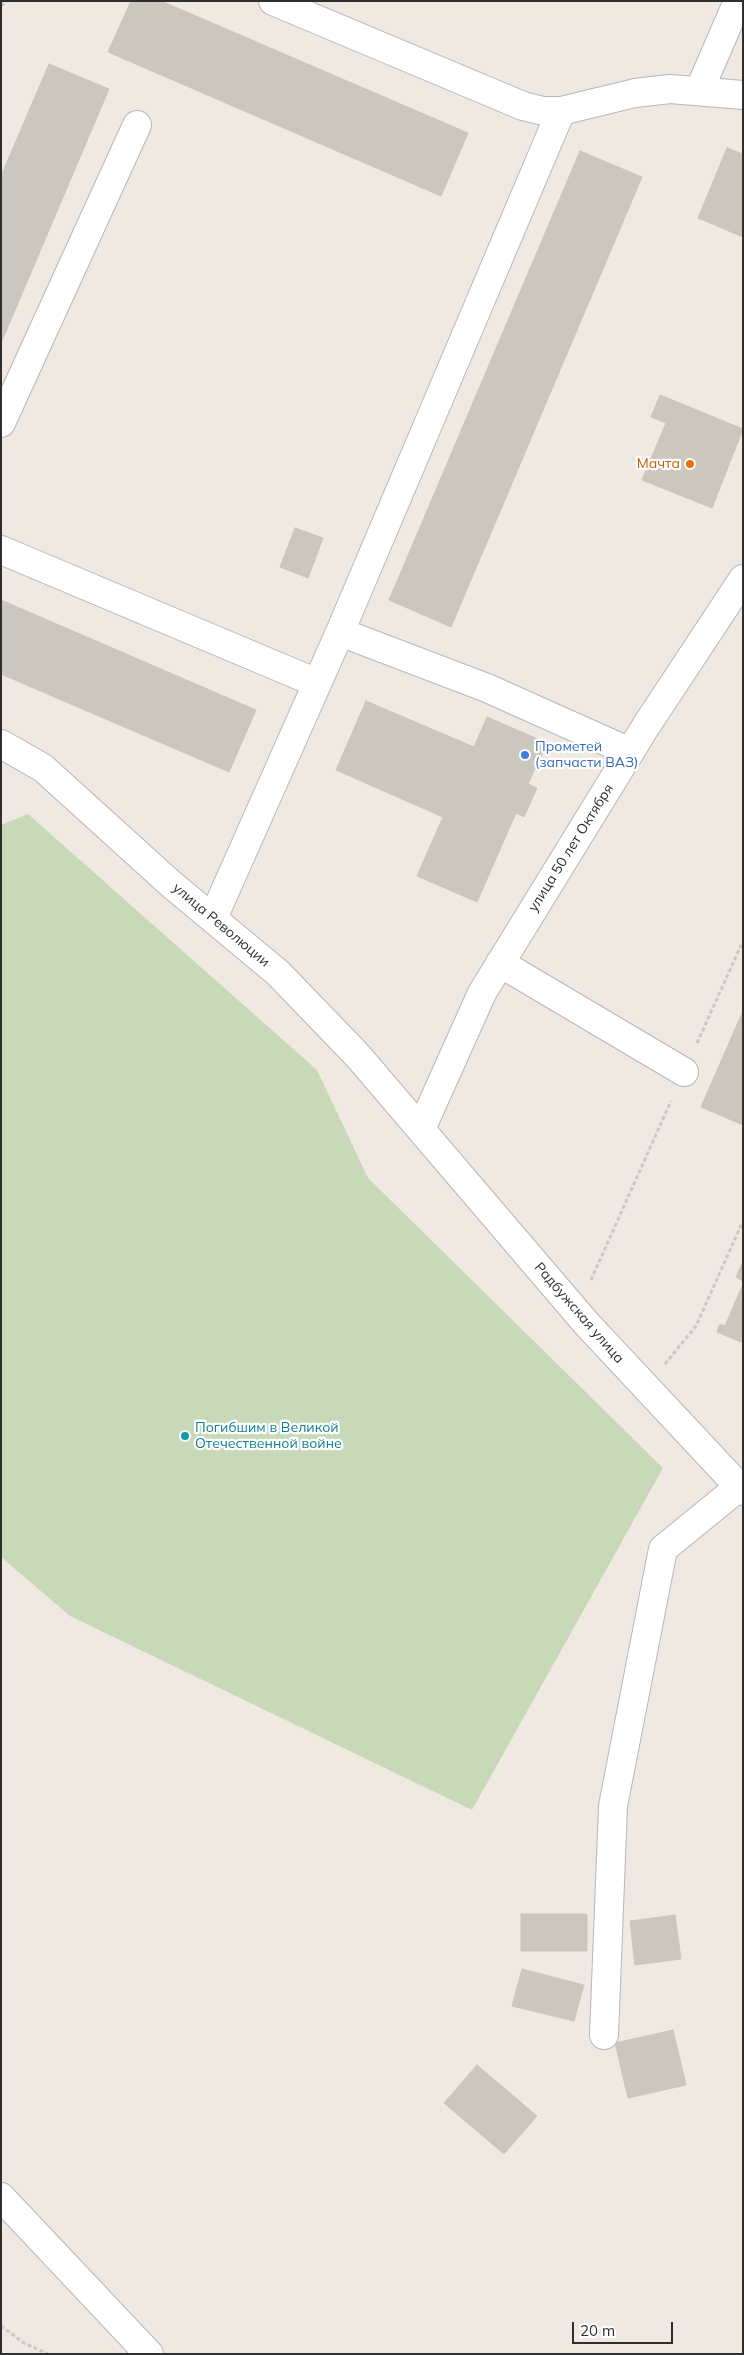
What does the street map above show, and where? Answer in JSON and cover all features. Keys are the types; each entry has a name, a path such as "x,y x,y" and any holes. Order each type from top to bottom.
{"street":[{"path":"699,91 738,1"},
{"path":"286,4 524,106 543,111 561,112 635,93 670,89 743,95"},
{"path":"213,918 340,632 561,112"},
{"path":"1,423 137,125"},
{"path":"1,550 317,683"},
{"name":"улица 50 лет Октября","path":"421,1129 468,1021 500,963 630,752 743,579"},
{"path":"340,632 487,688 630,752"},
{"name":"улица Революции","path":"1,744 43,768 171,884 278,973 358,1056 421,1129"},
{"path":"500,963 684,1072"},
{"name":"Радбужская улица","path":"421,1129 577,1312 741,1489"},
{"path":"604,2035 613,1806 664,1550 741,1489"},
{"path":"1,2197 149,2354"}],"path":[{"path":"1,6 7,1"},
{"path":"577,1312 743,940"},
{"path":"646,1388 696,1326 743,1221"},
{"path":"1,2326 24,2343 48,2354"}],"green space":[{"path":"28,814 317,1070 368,1178 663,1468 472,1810 70,1616 1,1557 1,825"}],"building":[{"path":"131,1 161,1 468,133 441,196 108,52"},
{"path":"49,64 109,89 1,343 1,176"},
{"path":"727,148 743,154 743,237 698,218"},
{"path":"580,151 642,177 451,627 389,600"},
{"path":"660,395 743,429 712,508 642,480 666,423 651,417"},
{"path":"295,528 323,538 308,578 280,567"},
{"path":"1,600 256,710 229,772 1,674"},
{"path":"366,701 474,747 487,717 547,743 528,784 537,788 524,817 516,813 477,902 417,876 443,817 336,770"},
{"path":"743,1011 743,1125 701,1107"},
{"path":"743,1261 743,1281 736,1277"},
{"path":"743,1284 743,1339 741,1342 717,1332 720,1324 725,1326"},
{"path":"521,1914 587,1914 587,1951 521,1951"},
{"path":"675,1915 681,1959 635,1965 630,1921"},
{"path":"522,1969 584,1985 574,2021 512,2006"},
{"path":"673,2030 686,2085 628,2098 615,2043"},
{"path":"477,2065 537,2116 504,2154 444,2103"}],"place":[{"name":"Мачта","path":"690,464"},
{"name":"Прометей (запчасти ВАЗ)","path":"525,755"},
{"name":"Погибшим в Великой Отечественной войне","path":"185,1436"}]}
